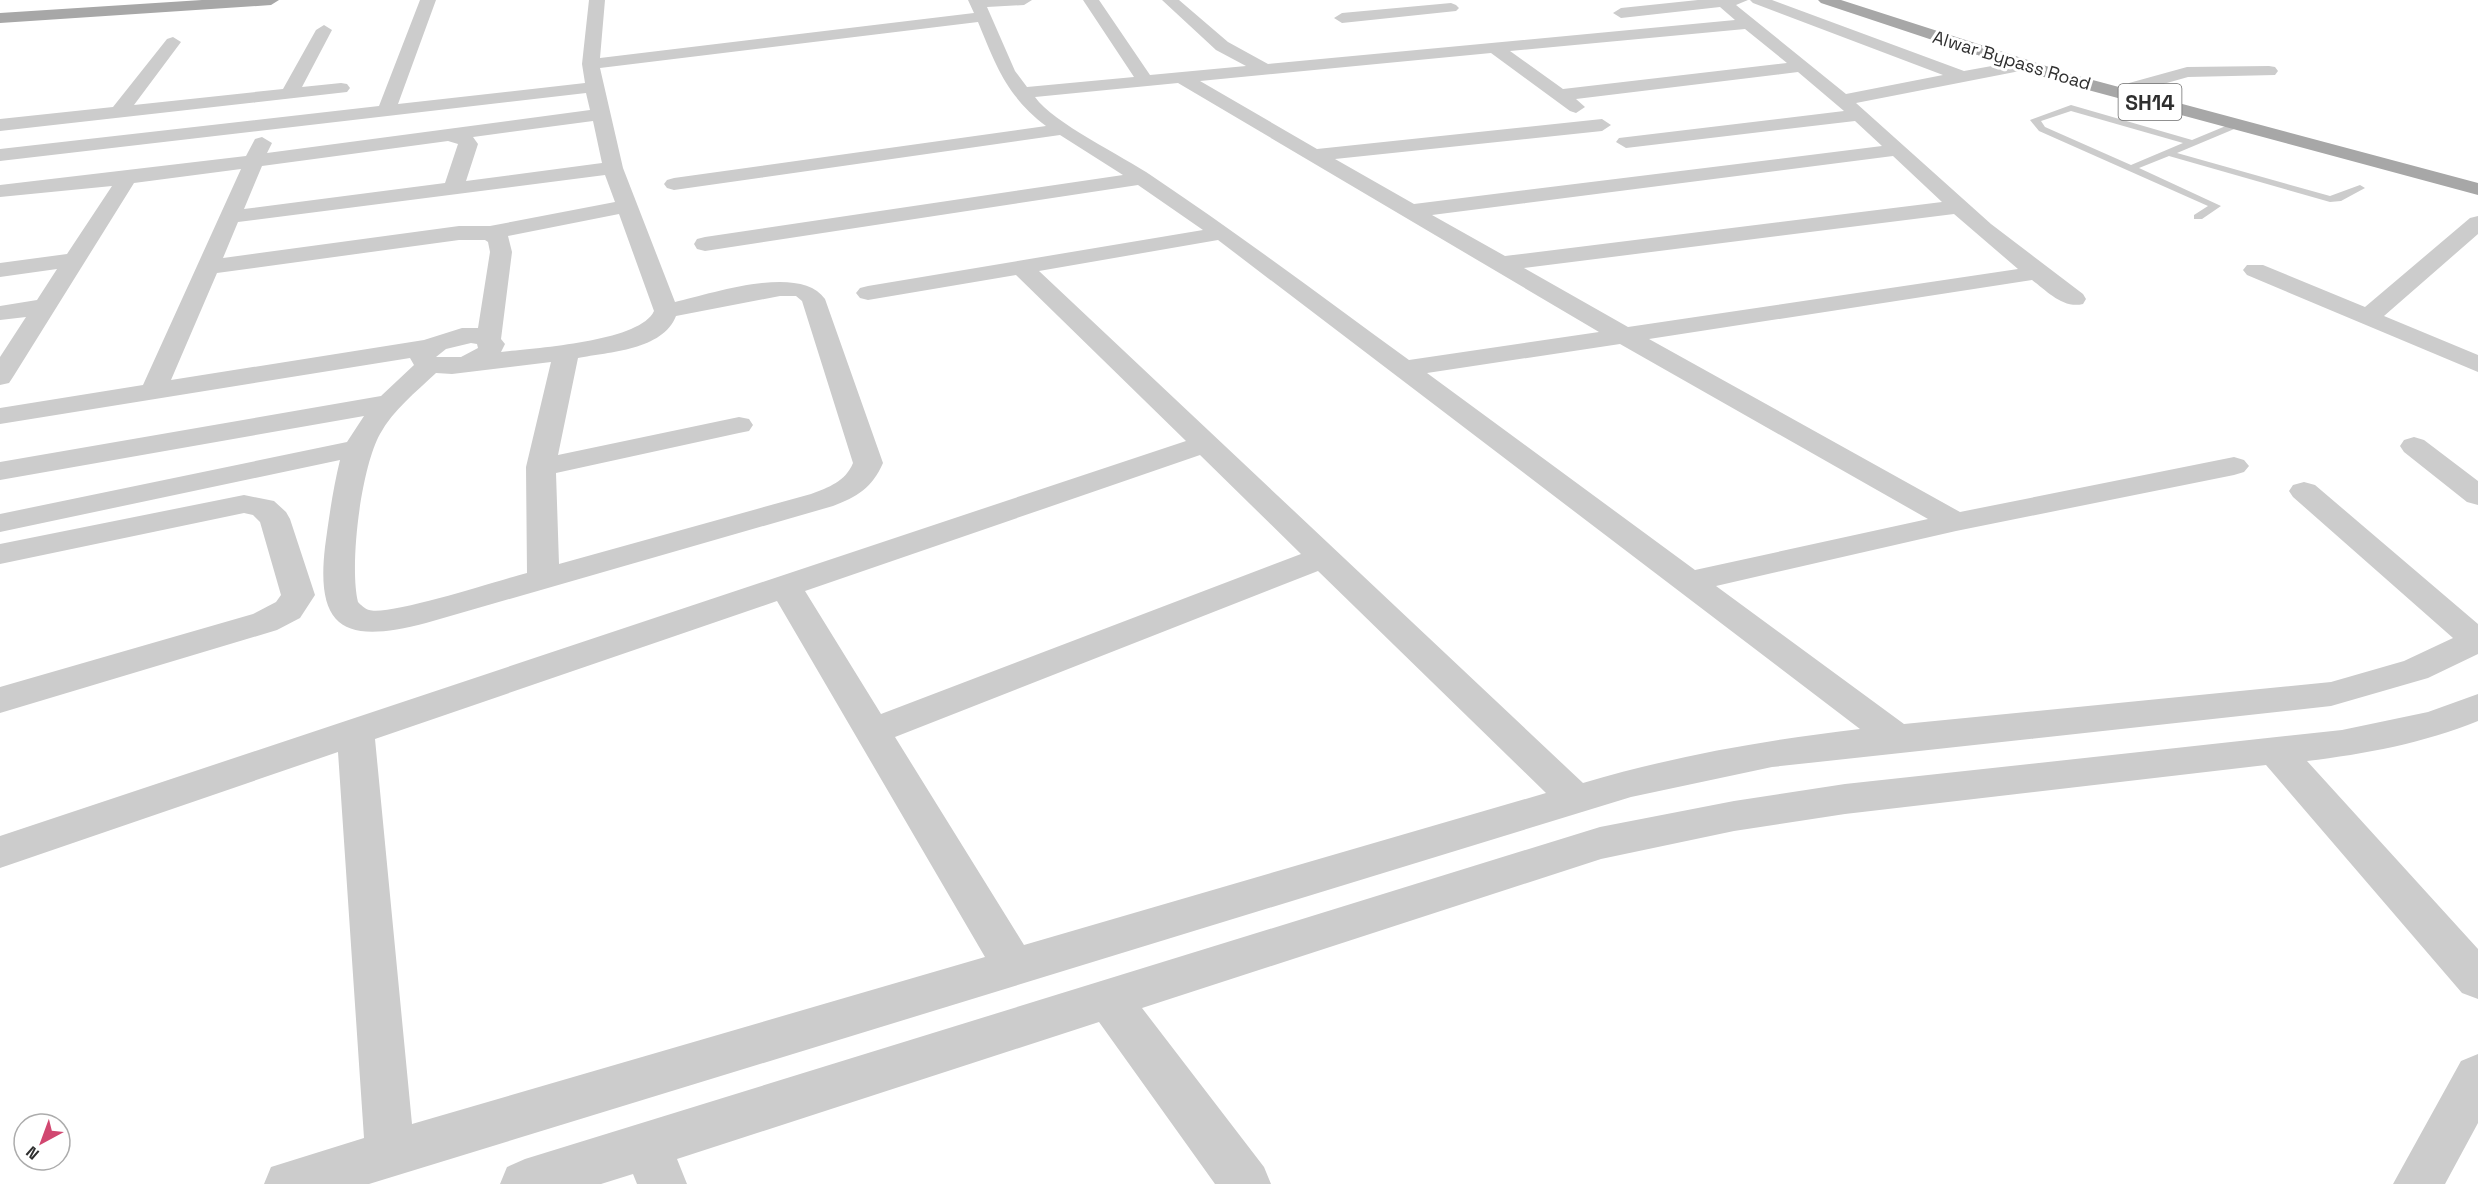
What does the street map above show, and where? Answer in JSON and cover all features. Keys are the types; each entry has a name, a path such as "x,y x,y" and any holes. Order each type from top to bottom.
{"main road":[{"path":"0,18 188,0"},
{"path":"0,12 271,0"},
{"name":"Alwar Bypass Road","path":"1826,0 2025,65 2236,125 2478,189"},
{"name":"Alwar Bypass Road","path":"1856,0 2136,87 2478,177"}],"street":[{"path":"387,110 428,0"},
{"path":"0,416 154,390 439,359 566,352 620,342 648,333 661,322 666,311 613,168 594,87 591,64 597,0"},
{"path":"591,64 1024,0"},
{"path":"1091,0 1145,81"},
{"path":"1170,0 1221,46 1264,69"},
{"path":"1758,0 1961,76"},
{"path":"1621,13 1728,1 1746,24 1841,99 1957,207 2035,273 2074,299"},
{"path":"1329,6 1356,31"},
{"path":"978,7 1007,71 1020,93 1031,105 1063,129 1142,178 1222,233 1897,738"},
{"path":"1342,18 1451,8"},
{"path":"1020,93 1746,24"},
{"path":"290,93 324,30"},
{"path":"119,112 173,42"},
{"path":"1371,45 1386,58"},
{"path":"1495,48 1626,142 1671,178"},
{"path":"1841,99 2025,65"},
{"path":"1560,95 1801,67"},
{"path":"2136,87 2187,72 2269,71"},
{"path":"1180,77 1623,335 1956,522"},
{"path":"2,157 271,122 594,87"},
{"path":"0,125 340,88"},
{"path":"0,191 127,178 601,114"},
{"path":"1626,142 1858,115"},
{"path":"154,390 271,122"},
{"path":"1313,155 1602,125"},
{"path":"674,184 1063,129"},
{"path":"448,135 463,138 468,144 453,189"},
{"path":"1410,211 1895,150"},
{"path":"230,218 613,168"},
{"path":"3,364 127,178"},
{"path":"705,244 1142,178"},
{"path":"208,267 459,233 490,233 627,206"},
{"path":"1500,264 1957,207"},
{"path":"2368,317 2478,223"},
{"path":"490,233 499,240 501,252 489,339 461,336 439,359 389,403 358,448 353,467 338,574 342,605 354,617 377,622 543,578 822,500 847,490 863,478 868,463 813,299 806,291 793,288 769,291 666,311"},
{"path":"868,293 1222,233"},
{"path":"0,270 72,260"},
{"path":"1021,267 1576,799"},
{"path":"2255,270 2478,364"},
{"path":"1404,369 2035,273"},
{"path":"0,313 42,307"},
{"path":"543,578 541,467 566,352"},
{"path":"0,471 389,403"},
{"path":"541,467 740,425"},
{"path":"0,852 355,730 1206,444"},
{"path":"2414,446 2478,496"},
{"path":"0,523 358,448"},
{"path":"1689,582 1956,522 2234,466"},
{"path":"289,1184 1631,783 1772,753 2331,694 2416,670 2478,641 2304,491"},
{"path":"0,554 244,504 263,507 275,519 298,595 288,610 265,622 0,700"},
{"path":"873,732 1324,557"},
{"path":"785,586 1014,967"},
{"path":"525,1184 655,1165 1108,999 1600,843 1734,816 1845,799 2342,743 2435,724 2478,707"},
{"path":"355,730 390,1154"},
{"path":"2275,750 2478,980"},
{"path":"1108,999 1246,1184"},
{"path":"2418,1184 2478,1076"}],"lane":[{"path":"2193,143 2071,108 2035,120 2042,129 2216,206 2198,217"},
{"path":"2129,169 2236,125"},
{"path":"2168,153 2330,199 2337,199 2360,188"}]}
